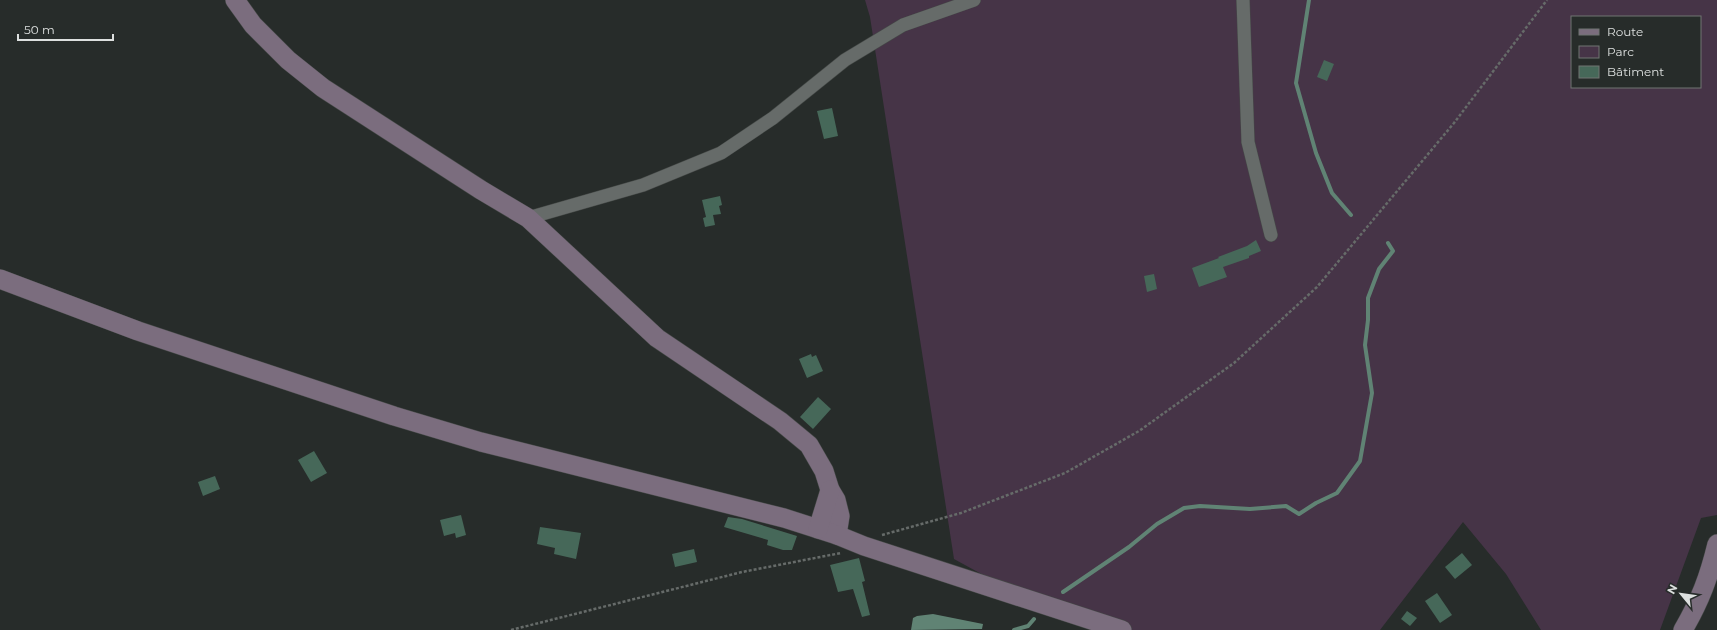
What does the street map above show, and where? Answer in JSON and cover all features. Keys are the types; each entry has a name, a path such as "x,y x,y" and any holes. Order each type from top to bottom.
{"main road":[{"path":"235,0 253,25 283,55 323,88 481,190 528,218 657,338 780,420 809,445 824,472 830,490 836,500 840,516 837,535"},
{"path":"0,279 138,332 394,416 481,442 776,516 818,528 856,543 1122,630"},
{"path":"818,528 830,490"},
{"path":"1683,630 1696,608 1710,574 1717,544"}],"street":[{"path":"528,218 643,185 721,154 773,118 845,60 903,25 974,0"},
{"path":"1243,0 1248,142 1271,235"}],"path":[{"path":"879,536 961,513 1065,473 1139,431 1234,363 1317,287 1454,123 1547,0"},
{"path":"511,630 742,572 837,554 851,550 856,543"}],"green space":[{"path":"865,0 1717,0 1717,515 1701,518 1660,630 1541,630 1506,574 1463,522 1380,630 1127,630 1051,612 954,559 870,17"}],"shaded area":[{"path":"933,614 983,624 982,629 911,630 913,618"}],"building":[{"path":"1324,60 1334,64 1327,81 1317,77"},
{"path":"832,108 838,136 824,139 817,111"},
{"path":"720,196 722,205 719,206 721,214 713,215 715,225 705,227 703,218 706,217 702,200"},
{"path":"1256,240 1261,251 1249,256 1249,258 1223,267 1227,277 1199,287 1192,268 1247,246"},
{"path":"1154,274 1157,289 1147,292 1144,276"},
{"path":"811,354 812,357 816,355 823,371 807,378 799,359"},
{"path":"818,397 831,409 813,429 800,417"},
{"path":"314,451 327,473 311,482 298,460"},
{"path":"215,476 220,489 203,496 198,482"},
{"path":"461,515 466,535 456,538 455,533 444,536 440,520"},
{"path":"728,517 742,519 797,536 792,550 783,550 767,545 768,540 724,527"},
{"path":"540,527 581,533 576,559 554,554 555,548 537,544"},
{"path":"694,549 697,562 675,567 672,554"},
{"path":"1462,553 1472,565 1455,579 1445,567"},
{"path":"859,558 865,581 862,582 870,615 862,617 853,589 838,592 830,565"},
{"path":"1437,593 1452,615 1440,623 1425,601"},
{"path":"1407,611 1417,618 1410,626 1401,619"}],"waterway":[{"path":"1309,0 1296,83 1316,153 1332,193 1351,215"},
{"path":"1063,592 1129,547 1157,524 1184,508 1200,506 1250,509 1286,506 1299,514 1316,503 1337,493 1360,461 1372,393 1365,345 1368,320 1368,298 1379,269 1393,251 1388,243"},
{"path":"1014,630 1028,626 1034,619"}]}
